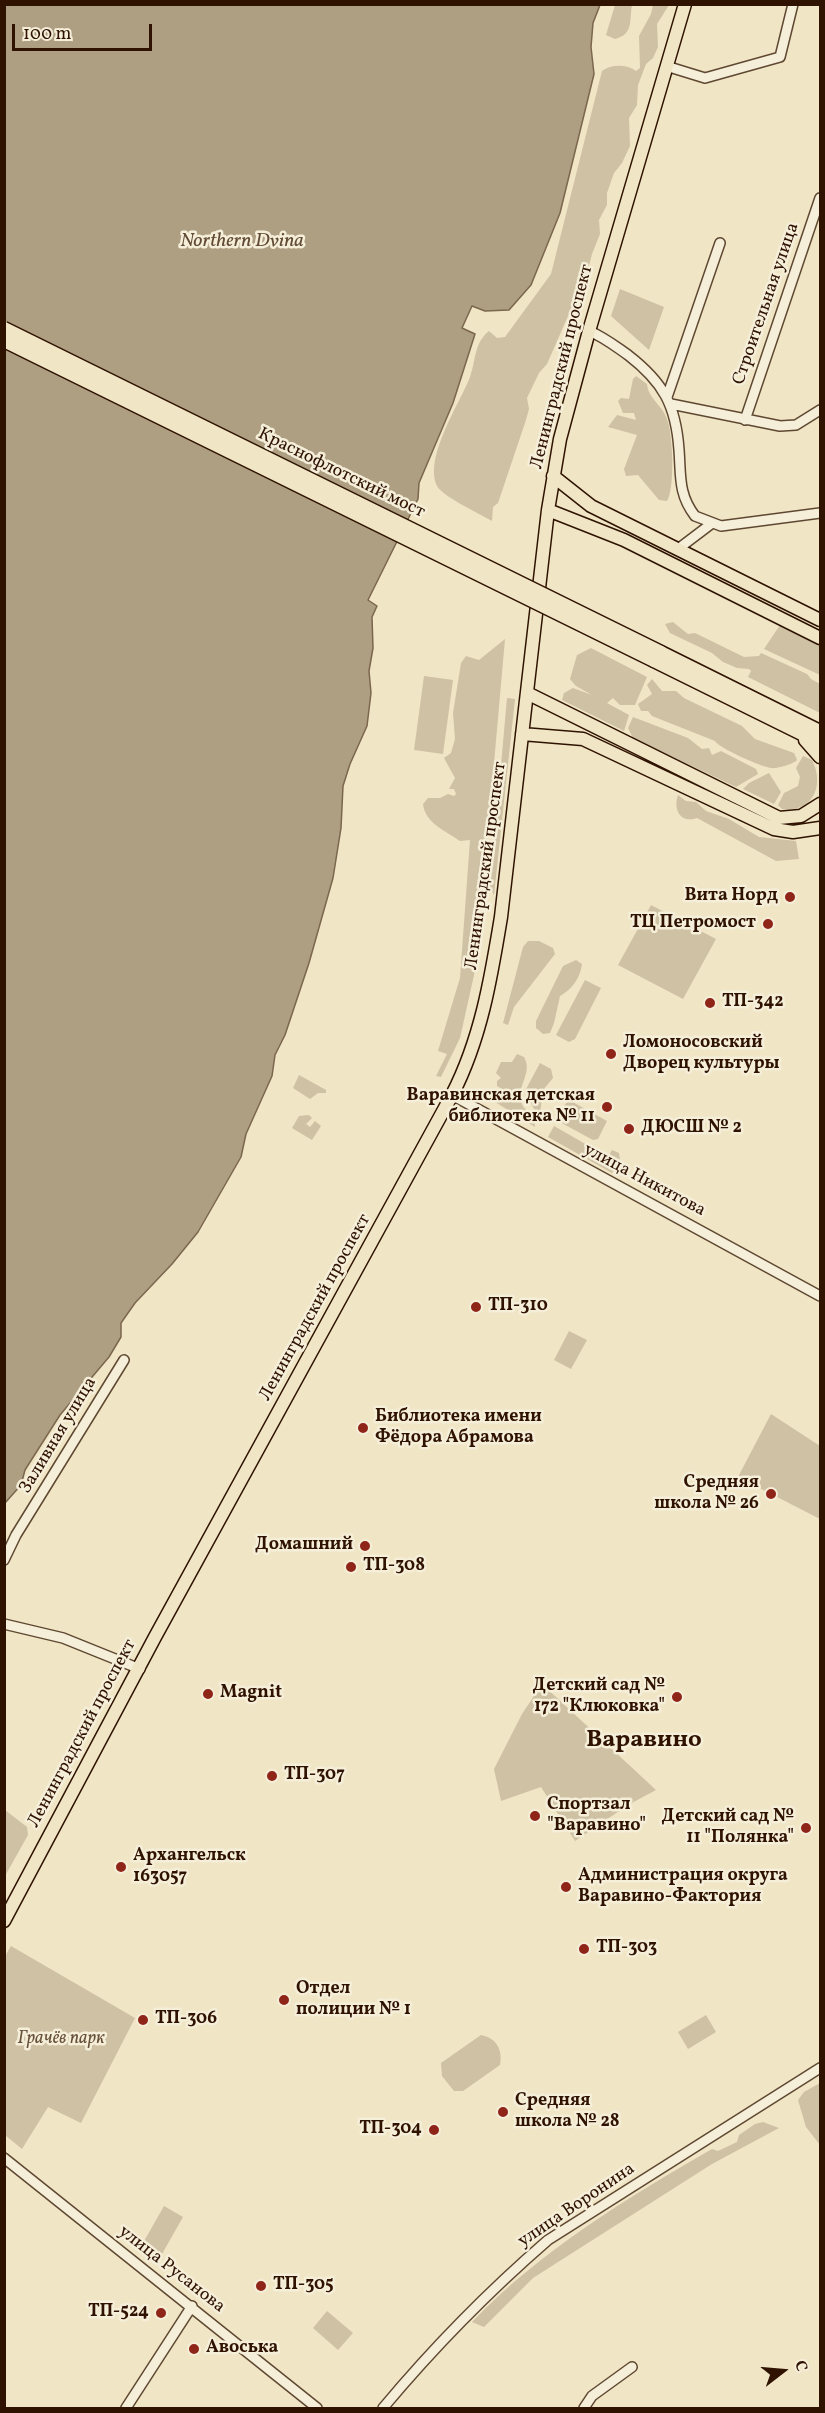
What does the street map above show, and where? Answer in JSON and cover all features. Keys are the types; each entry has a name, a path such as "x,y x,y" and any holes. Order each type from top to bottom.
{"main road":[{"name":"Ленинградский проспект","path":"4,1921 452,1095 479,1029 492,973 501,917 548,510 560,439 589,331 685,4"},
{"name":"Краснофлотский мост","path":"4,328 658,657"},
{"name":"Краснофлотский мост","path":"4,341 658,657"},
{"path":"553,476 591,506 820,620"},
{"path":"548,510 624,540 820,638"},
{"path":"658,657 797,726 820,743"},
{"path":"527,693 779,818 801,816 820,804"},
{"path":"797,726 820,729"},
{"path":"797,726 820,757"},
{"path":"522,734 583,739 774,829 793,832 820,828"}],"street":[{"path":"666,66 705,78 780,57 793,4"},
{"name":"Строительная улица","path":"745,420 820,198"},
{"path":"669,401 720,243"},
{"path":"589,331 610,342 640,364 658,382 669,401 678,434 682,492 694,516 711,524 737,525 820,513"},
{"path":"669,401 745,420 788,427 806,420 820,410"},
{"path":"678,549 711,524"},
{"name":"улица Никитова","path":"452,1095 820,1296"},
{"name":"Заливная улица","path":"4,1560 16,1535 124,1360"},
{"path":"4,1624 63,1638 140,1669"},
{"name":"улица Воронина","path":"383,2409 433,2348 508,2275 549,2240 820,2068"},
{"name":"улица Русанова","path":"4,2158 192,2306 317,2409"},
{"path":"126,2409 192,2306"},
{"path":"584,2409 592,2396 632,2367"}],"green space":[{"path":"615,5 632,5 628,30 615,39 606,35"},
{"path":"653,5 669,5 657,24 658,47 653,58 646,64 638,85 637,105 629,118 630,146 614,173 607,193 607,205 599,220 600,234 592,254 583,290 572,307 547,364 539,373 527,398 529,409 498,503 493,507 492,521 453,500 437,486 434,474 439,446 470,377 476,352 484,336 489,331 497,338 505,337 551,274 602,71 614,66 624,66 636,71 640,68 639,36 651,14"},
{"path":"620,289 664,307 649,350 611,316"},
{"path":"636,376 647,384 650,393 665,414 669,426 672,474 670,495 667,501 659,500 638,475 626,476 624,469 637,435 608,427 617,415 636,420 634,413 623,413 618,401 621,398 629,399 633,379"},
{"path":"673,622 688,634 695,633 744,657 759,656 761,653 807,674 820,684 820,713 748,677 751,671 749,669 737,668 723,662 712,653 670,633 665,624"},
{"path":"780,625 820,645 820,675 764,649"},
{"path":"505,639 476,966 460,1038 441,1077 436,1076 447,1054 438,1051 460,978 470,840 460,841 437,826 428,816 423,804 428,798 456,794 454,789 449,789 455,778 444,758 451,753 455,739 453,713 461,663 466,656 479,660"},
{"path":"591,648 647,677 635,705 620,705 613,698 607,703 629,715 624,731 562,700 564,693 573,688 592,695 576,686 570,679 577,655"},
{"path":"424,676 453,680 443,754 414,750"},
{"path":"652,679 662,691 676,691 684,698 742,726 755,739 794,753 797,760 781,767 766,767 732,752 715,741 652,716 648,711 641,711 638,704 652,694 647,685"},
{"path":"507,698 515,699 494,895 490,888"},
{"path":"633,717 688,738 702,749 709,748 712,755 721,751 756,769 758,774 736,787 633,738 628,728"},
{"path":"803,756 812,760 816,769 814,795 802,807 782,809 778,805 784,793 798,786 800,777 796,768"},
{"path":"769,773 781,792 774,804 743,789 749,783"},
{"path":"678,795 686,801 696,802 706,811 729,819 759,837 796,841 799,859 776,861 697,818 682,817 676,805"},
{"path":"651,905 716,939 683,999 618,965"},
{"path":"528,941 539,941 553,948 555,954 514,1007 508,1025 503,1023 523,947"},
{"path":"576,960 582,964 577,979 572,987 560,996 550,1033 543,1034 536,1028 536,1021 563,966"},
{"path":"585,980 601,988 575,1039 569,1042 556,1035"},
{"path":"517,1054 524,1057 527,1069 520,1094 521,1100 524,1107 534,1117 535,1127 492,1100 500,1096 506,1102 514,1100 514,1096 497,1086 497,1081 501,1078 496,1073 501,1062 512,1062"},
{"path":"540,1063 551,1069 553,1078 543,1090 540,1114 537,1115 525,1091"},
{"path":"299,1075 326,1090 326,1093 318,1093 310,1099 293,1088"},
{"path":"569,1100 607,1121 598,1139 593,1140 558,1121 560,1111 574,1120 577,1116 562,1108"},
{"path":"309,1115 312,1118 306,1124 310,1127 315,1121 321,1126 312,1140 292,1128 299,1116"},
{"path":"554,1126 608,1157 612,1150 619,1153 620,1160 612,1173 548,1137"},
{"path":"569,1331 587,1340 571,1369 554,1360"},
{"path":"771,1414 820,1446 820,1519 738,1477"},
{"path":"542,1684 656,1790 628,1805 575,1841 541,1787 501,1801 494,1769 522,1714"},
{"path":"5,1810 27,1827 28,1835 5,1876"},
{"name":"Грачёв парк","path":"11,1946 135,2018 81,2123 48,2107 22,2149 5,2135 4,1958"},
{"path":"706,2015 716,2032 688,2049 678,2032"},
{"path":"481,2035 491,2039 497,2045 500,2065 463,2091 454,2091 442,2076 441,2063"},
{"path":"820,2083 820,2145 806,2127 798,2100 804,2092"},
{"path":"763,2122 779,2128 712,2164 533,2278 484,2327 472,2322 526,2272 586,2227 712,2149 718,2151 737,2142 739,2135 755,2124"},
{"path":"164,2206 183,2217 162,2254 143,2243"},
{"path":"327,2311 353,2333 338,2350 313,2328"}],"water":[{"name":"Northern Dvina","path":"5,5 600,5 593,23 591,47 594,74 560,213 531,285 509,310 485,311 472,306 462,328 475,334 453,403 419,483 418,499 368,600 377,606 372,617 373,648 369,671 371,693 367,726 343,786 341,828 333,878 309,963 285,1035 275,1055 272,1076 246,1134 241,1157 198,1232 135,1303 121,1323 121,1337 109,1357 60,1415 25,1470 21,1485 5,1503"}],"place":[{"name":"Вита Норд","path":"790,897"},
{"name":"ТЦ Петромост","path":"768,924"},
{"name":"ТП-342","path":"710,1003"},
{"name":"Ломоносовский Дворец культуры","path":"611,1054"},
{"name":"Варавинская детская библиотека № 11","path":"607,1107"},
{"name":"ДЮСШ № 2","path":"629,1129"},
{"name":"ТП-310","path":"476,1307"},
{"name":"Библиотека имени Фёдора Абрамова","path":"363,1428"},
{"name":"Средняя школа № 26","path":"771,1494"},
{"name":"Домашний","path":"365,1546"},
{"name":"ТП-308","path":"351,1567"},
{"name":"Magnit","path":"208,1694"},
{"name":"Детский сад № 172 \"Клюковка\"","path":"677,1697"},
{"name":"ТП-307","path":"272,1776"},
{"name":"Спортзал \"Варавино\"","path":"535,1816"},
{"name":"Детский сад № 11 \"Полянка\"","path":"806,1828"},
{"name":"Архангельск 163057","path":"121,1867"},
{"name":"Администрация округа Варавино-Фактория","path":"566,1887"},
{"name":"ТП-303","path":"584,1949"},
{"name":"Отдел полиции № 1","path":"284,2000"},
{"name":"ТП-306","path":"143,2020"},
{"name":"Средняя школа № 28","path":"503,2112"},
{"name":"ТП-304","path":"434,2130"},
{"name":"ТП-305","path":"261,2286"},
{"name":"ТП-524","path":"161,2313"},
{"name":"Авоська","path":"194,2349"}],"district":[{"name":"Варавино","path":"644,1742"}]}
